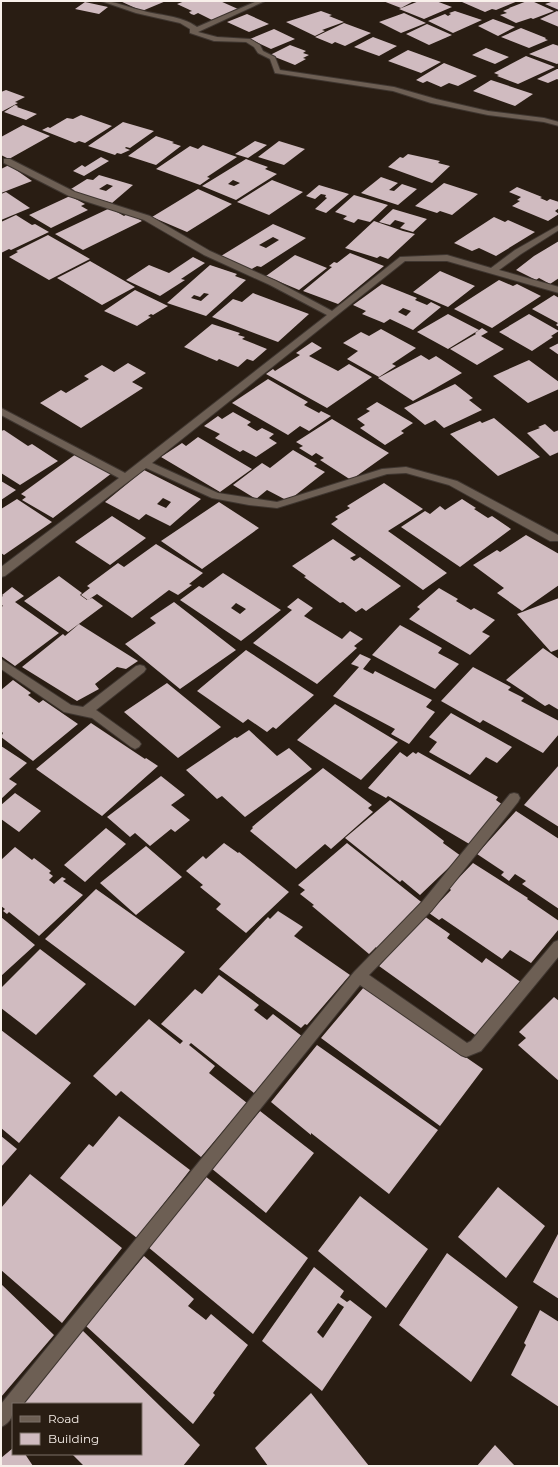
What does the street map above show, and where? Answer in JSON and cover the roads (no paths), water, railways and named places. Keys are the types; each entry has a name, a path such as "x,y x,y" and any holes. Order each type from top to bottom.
{"street":[{"path":"104,1 138,12 182,21 194,28 192,32"},
{"path":"192,32 262,1"},
{"path":"192,32 216,39 246,40 255,44 259,48 260,52 273,58 277,72 394,89 434,101 488,112 544,120 559,124"},
{"path":"7,161 72,194 147,218 207,252 273,283 334,315"},
{"path":"492,271 518,252 559,226"},
{"path":"1,573 126,478 403,259 447,258 559,290"},
{"path":"1,411 126,478"},
{"path":"144,463 216,496 277,505 386,471 406,470 453,483 554,538"},
{"path":"1,663 68,709 95,714 135,744"},
{"path":"85,712 140,669"},
{"path":"13,1403 359,976 427,906 514,798"},
{"path":"359,976 466,1050 476,1046 559,946"},
{"path":"1,1418 12,1404"}]}
